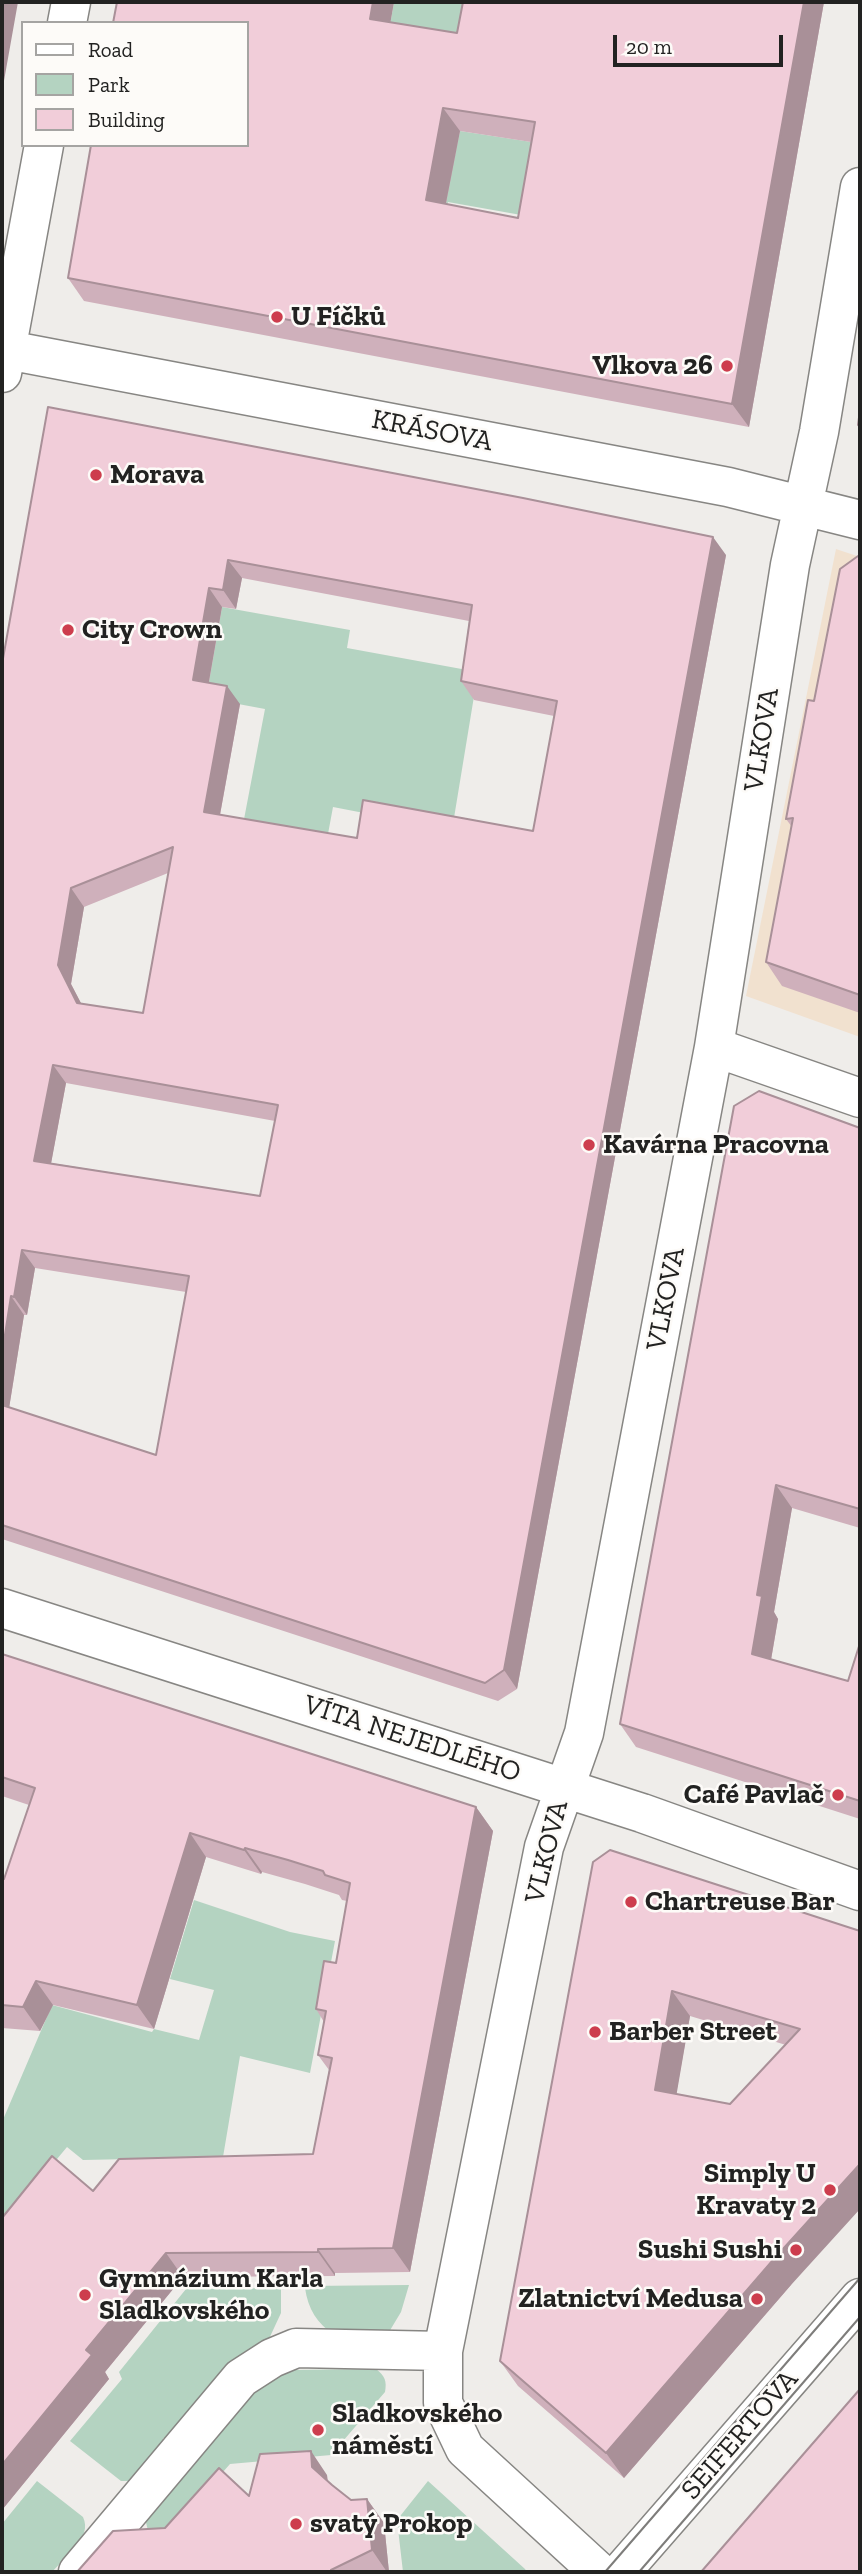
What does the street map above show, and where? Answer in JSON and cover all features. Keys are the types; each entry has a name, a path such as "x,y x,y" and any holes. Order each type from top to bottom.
{"street":[{"path":"67,21 71,2"},
{"path":"3,357 44,147"},
{"name":"VLKOVA","path":"599,2572 465,2449 443,2403 443,2351 544,1847 584,1733 714,1047 790,565 820,432 860,187"},
{"name":"KRÁSOVA","path":"3,357 728,487 860,520"},
{"path":"714,1047 860,1098"},
{"name":"VÍTA NEJEDLÉHO","path":"2,1608 642,1813 860,1891"},
{"name":"SEIFERTOVA","path":"621,2572 860,2298"},
{"path":"79,2572 241,2378 272,2358 296,2348 443,2351"}],"shaded area":[{"path":"836,549 860,557 860,1037 746,996"}],"green space":[{"path":"394,2 484,2 473,56 387,42"},
{"path":"460,131 551,145 538,218 448,202 441,239 234,148 449,184"},
{"path":"222,607 350,630 347,648 478,672 452,830 333,807 325,850 241,835 265,709 206,698"},
{"path":"194,1900 290,1932 335,1941 310,2073 240,2056 223,2157 83,2160 67,2147 2,2225 2,2122 52,2005 152,2032 154,2029 199,2040 214,1990 170,1979"},
{"path":"409,2285 401,2312 389,2332 334,2335 314,2315 305,2288 307,2286"},
{"path":"281,2288 281,2313 268,2341 169,2438 163,2438 163,2446 132,2481 121,2481 70,2441 122,2379 119,2372 186,2289"},
{"path":"376,2369 385,2379 385,2392 331,2455 230,2464 162,2541 148,2531 145,2518 262,2381 290,2370"},
{"path":"37,2481 83,2517 85,2525 81,2540 52,2572 2,2572 2,2524"},
{"path":"428,2481 527,2572 403,2572 397,2520"}],"building":[{"path":"117,2 373,2 370,19 457,33 463,2 804,2 732,404 68,278 91,147 248,147 248,21 113,21","holes":["443,108 535,122 518,218 426,200"]},
{"path":"48,407 713,537 504,1670 485,1683 2,1525 2,1405 156,1455 189,1276 22,1250 14,1297 11,1296 2,1354 2,664","holes":["228,560 472,605 461,681 557,701 533,831 363,800 357,838 204,812 227,686 193,680 209,588 223,590","173,847 143,1013 77,1003 58,965 71,888","53,1065 278,1105 260,1196 34,1161"]},
{"path":"858,556 860,995 766,962 793,818 786,819 808,700 814,701 840,569"},
{"path":"759,1091 860,1128 860,1509 776,1485 757,1595 762,1596 752,1654 848,1681 860,1643 860,1801 620,1724 734,1106"},
{"path":"2,1654 476,1807 393,2248 318,2249 318,2252 166,2253 86,2350 92,2355 2,2465 2,2218 52,2156 93,2191 119,2159 313,2154 332,2058 318,2055 326,2011 316,2009 324,1961 336,1963 350,1883 288,1860 190,1833 137,2005 36,1981 23,2007 2,2005 2,1878 4,1879 35,1788 2,1777"},
{"path":"610,1850 860,1931 860,2164 606,2453 500,2361 593,1862","holes":["672,1991 800,2029 730,2104 655,2090"]},
{"path":"860,2389 860,2572 701,2572"},
{"path":"311,2451 312,2467 332,2485 351,2500 367,2499 372,2550 331,2570 336,2572 77,2572 113,2531 165,2528 219,2468 249,2496 260,2454"}],"tram line":[{"path":"605,2572 860,2278"},
{"path":"639,2572 860,2317"}],"place":[{"name":"U Fíčků","path":"277,317"},
{"name":"Vlkova 26","path":"727,366"},
{"name":"Morava","path":"96,475"},
{"name":"City Crown","path":"68,630"},
{"name":"Kavárna Pracovna","path":"589,1145"},
{"name":"Café Pavlač","path":"838,1795"},
{"name":"Chartreuse Bar","path":"631,1902"},
{"name":"Barber Street","path":"595,2032"},
{"name":"Simply U Kravaty 2","path":"830,2190"},
{"name":"Sushi Sushi","path":"796,2250"},
{"name":"Gymnázium Karla Sladkovského","path":"85,2295"},
{"name":"Zlatnictví Medusa","path":"757,2299"},
{"name":"Sladkovského náměstí","path":"318,2430"},
{"name":"svatý Prokop","path":"296,2524"}]}
